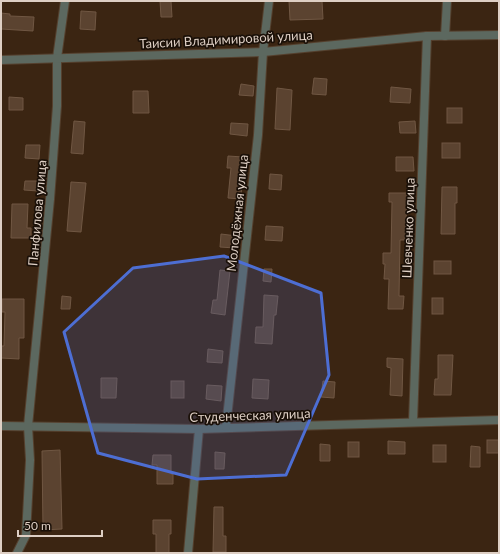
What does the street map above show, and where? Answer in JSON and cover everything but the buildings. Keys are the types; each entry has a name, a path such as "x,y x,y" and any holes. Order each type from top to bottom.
{"street":[{"name":"Панфилова улица","path":"17,553 26,535 30,460 28,426 50,199 57,106 57,58 65,1"},
{"name":"Молодёжная улица","path":"226,427 258,135 263,52 269,1"},
{"path":"445,36 447,1"},
{"name":"Таисии Владимировой улица","path":"1,60 263,52 427,36 499,35"},
{"name":"Шевченко улица","path":"412,422 427,36"},
{"name":"Студенческая улица","path":"1,426 199,429 499,420"},
{"path":"188,553 199,429"}],"highlighted area":[{"path":"224,256 321,293 329,375 286,475 197,479 98,453 64,332 133,268"}]}
